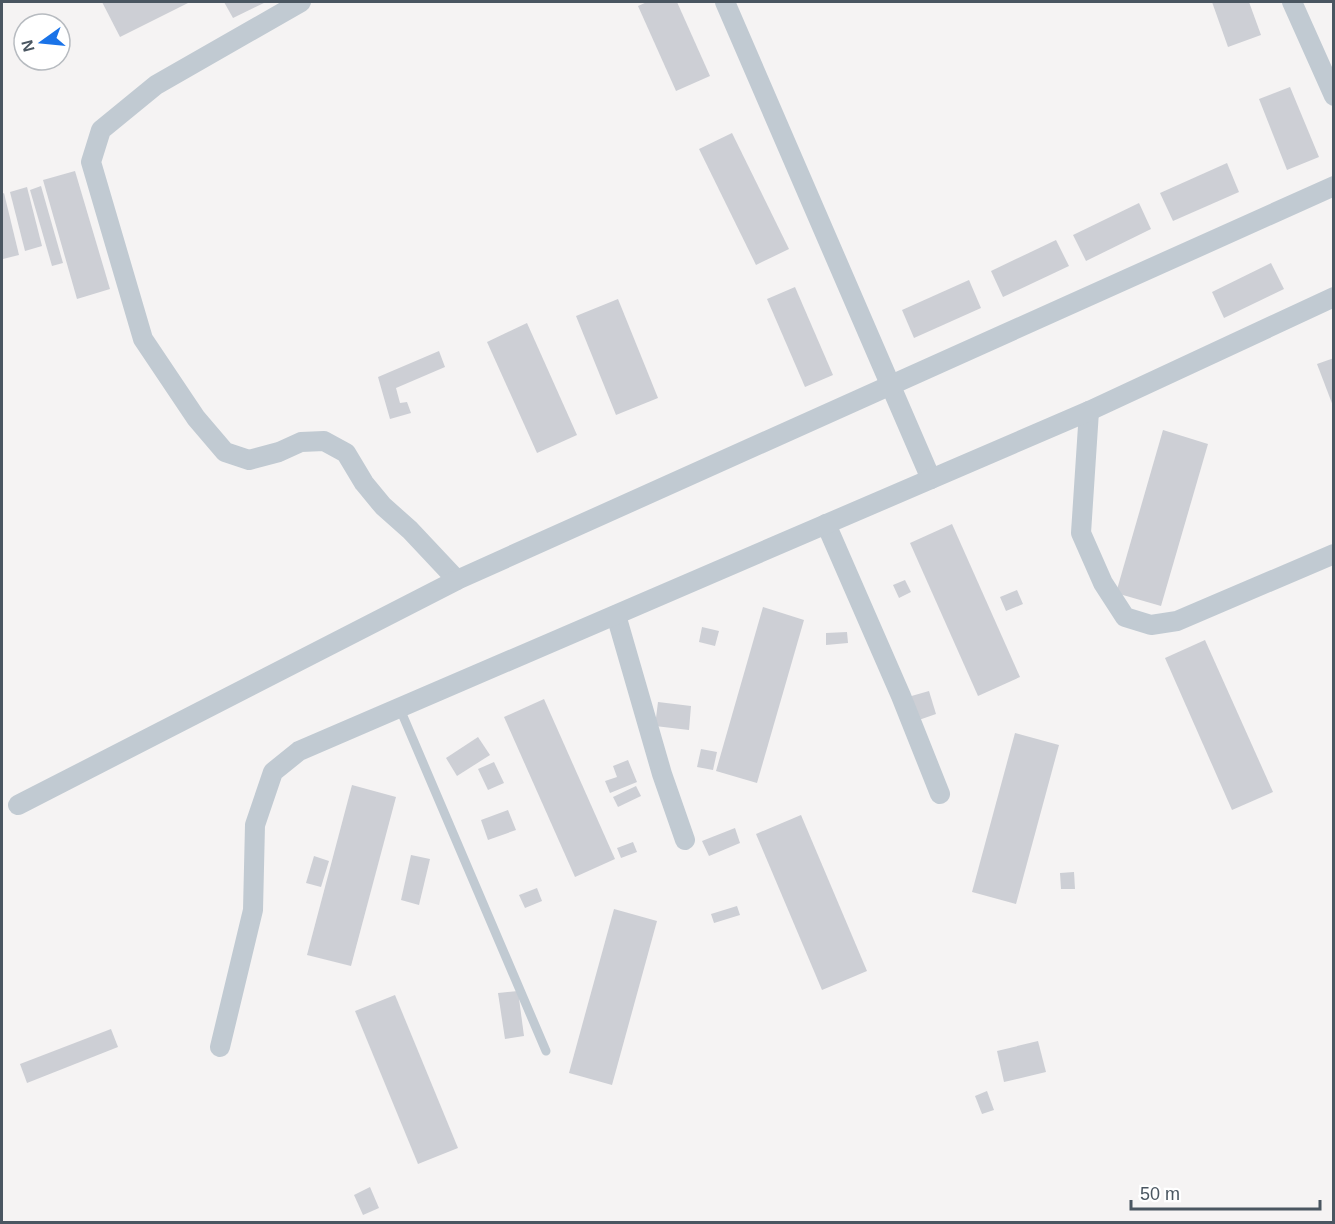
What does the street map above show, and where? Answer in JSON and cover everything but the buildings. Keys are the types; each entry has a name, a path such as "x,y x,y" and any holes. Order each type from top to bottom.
{"street":[{"path":"301,2 156,86 101,130 91,162 143,339 196,418 225,452 249,460 279,452 301,442 324,441 346,453 364,483 383,506 410,530 458,580"},
{"path":"725,2 931,478"},
{"path":"1292,2 1334,96"},
{"path":"18,805 458,580 1334,186"},
{"path":"220,1047 253,910 255,825 273,772 299,751 1089,411 1334,297"},
{"path":"1089,411 1081,533 1103,583 1125,617 1151,625 1177,621 1334,554"},
{"path":"826,524 940,794"},
{"path":"616,615 662,774 685,840"}],"lane":[{"path":"400,709 546,1051"}]}
